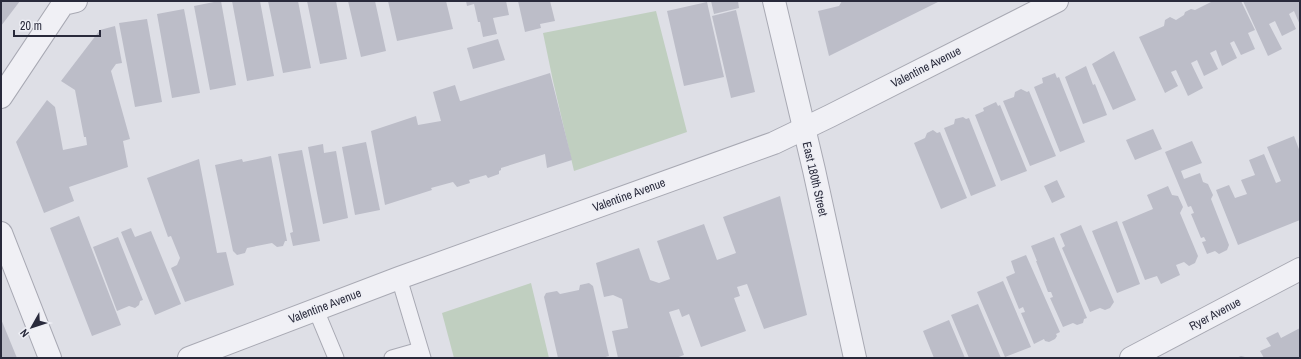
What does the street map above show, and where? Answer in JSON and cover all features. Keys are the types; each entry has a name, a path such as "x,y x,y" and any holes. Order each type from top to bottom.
{"street":[{"path":"1,97 63,4 76,1"},
{"name":"East 180th Street","path":"774,1 855,358"},
{"name":"Valentine Avenue","path":"189,358 399,278 766,146 804,129 1057,1"},
{"path":"1,233 50,358"},
{"name":"Ryer Avenue","path":"1131,358 1300,269"}],"lane":[{"path":"392,358 422,354 399,278"},
{"path":"316,310 336,358"}],"green space":[{"path":"656,11 687,132 574,171 543,33"},
{"path":"531,283 549,358 454,358 442,313"}],"building":[{"path":"1,1 20,1 1,26"},
{"path":"221,1 236,85 210,90 194,6"},
{"path":"232,1 260,1 274,76 247,81"},
{"path":"268,1 298,1 311,68 283,73"},
{"path":"307,1 336,1 347,59 320,64"},
{"path":"348,1 375,1 386,51 361,57"},
{"path":"388,1 446,1 453,29 397,41"},
{"path":"466,1 506,1 509,15 493,18 497,34 483,37 474,4 467,6"},
{"path":"518,1 550,1 555,21 540,24 541,28 525,32"},
{"path":"711,1 738,1 739,8 714,14"},
{"path":"842,1 940,1 829,56 818,11 839,6"},
{"path":"1213,1 1241,1 1255,30 1248,33 1255,49 1241,55 1234,41 1230,43 1237,58 1222,66 1216,50 1210,53 1218,69 1204,76 1197,60 1191,63 1203,88 1188,96 1176,70 1171,72 1178,86 1165,93 1139,37 1164,26 1165,20 1170,17 1176,20 1184,15 1185,12 1191,9 1195,10"},
{"path":"1243,1 1300,1 1300,25 1294,11 1289,14 1296,29 1282,36 1275,21 1269,24 1282,49 1268,56"},
{"path":"707,2 724,77 684,86 667,11"},
{"path":"184,9 200,93 172,98 157,14"},
{"path":"736,10 755,92 731,98 712,16"},
{"path":"147,19 162,102 135,107 119,23"},
{"path":"115,26 122,63 116,64 111,71 130,139 123,141 128,167 69,187 74,201 44,213 16,142 47,100 55,107 63,150 87,145 86,137 84,137 75,90 61,81 100,30"},
{"path":"498,39 505,60 473,69 467,48"},
{"path":"1114,51 1136,100 1113,110 1092,64"},
{"path":"1086,66 1107,115 1083,124 1065,77"},
{"path":"550,73 572,160 547,168 545,154 501,168 499,174 488,178 486,175 469,180 470,183 457,187 453,182 431,188 432,190 385,205 371,131 416,116 418,125 441,121 433,92 455,85 461,101"},
{"path":"1055,73 1057,78 1059,77 1085,142 1060,152 1034,87 1043,83 1042,78"},
{"path":"1021,89 1027,92 1029,91 1056,156 1030,166 1003,101 1014,97 1015,92"},
{"path":"996,102 998,106 1000,105 1027,171 1001,181 975,115 984,111 983,108"},
{"path":"963,117 966,119 969,118 996,186 971,196 944,128 954,124 955,119"},
{"path":"1153,129 1162,149 1135,160 1126,140"},
{"path":"933,130 937,133 940,132 967,198 941,209 914,143 925,138 927,133"},
{"path":"1294,136 1300,152 1300,220 1238,245 1216,190 1229,185 1235,198 1247,194 1241,180 1255,175 1249,160 1264,154 1276,183 1281,181 1267,147"},
{"path":"1192,141 1202,163 1181,171 1184,179 1200,173 1203,182 1208,184 1213,195 1211,199 1229,245 1227,250 1219,254 1215,251 1207,254 1202,242 1206,241 1204,237 1201,238 1191,214 1194,213 1191,206 1188,207 1165,152"},
{"path":"366,142 380,210 355,215 342,147"},
{"path":"323,144 324,153 336,151 348,218 323,224 308,147"},
{"path":"302,150 320,241 293,246 290,233 293,232 278,154"},
{"path":"271,156 287,241 285,241 283,246 277,247 272,243 247,248 245,253 237,255 233,251 215,165 242,159 243,162"},
{"path":"199,159 217,253 226,252 234,285 185,302 171,268 177,265 180,258 171,236 168,237 147,178"},
{"path":"1057,180 1065,197 1052,203 1044,186"},
{"path":"1168,186 1172,195 1178,196 1183,207 1180,213 1198,256 1195,263 1189,266 1184,262 1176,265 1180,275 1161,284 1157,276 1145,280 1122,222 1153,209 1147,195"},
{"path":"780,196 807,315 764,329 747,284 737,287 740,296 734,298 746,331 701,347 689,314 682,317 679,309 669,312 684,355 676,358 618,358 612,331 628,328 622,299 613,295 604,297 596,263 639,248 650,280 659,283 670,279 657,241 704,224 717,260 736,253 723,217"},
{"path":"79,216 121,325 92,336 50,228"},
{"path":"1117,221 1140,284 1117,293 1092,231"},
{"path":"1081,225 1114,302 1110,308 1105,310 1100,308 1090,312 1062,248 1065,246 1060,234"},
{"path":"131,228 135,237 151,231 181,304 155,315 121,232"},
{"path":"118,237 143,300 140,301 139,305 135,308 129,306 117,311 93,247"},
{"path":"1054,237 1087,318 1084,319 1083,323 1077,325 1073,323 1063,327 1050,298 1053,297 1051,292 1048,292 1031,246"},
{"path":"1026,255 1060,332 1056,334 1057,336 1055,339 1049,342 1045,341 1044,339 1034,344 1021,313 1025,312 1023,307 1019,309 1006,277 1015,273 1011,261"},
{"path":"1003,281 1031,347 1005,357 977,292"},
{"path":"589,283 593,286 609,356 602,358 558,358 544,297 546,293 557,291 560,294 579,290 580,285"},
{"path":"978,304 1001,358 969,358 951,315"},
{"path":"1,319 17,358 1,358"},
{"path":"949,320 965,358 934,358 923,331"},
{"path":"1300,328 1300,358 1264,358 1260,351 1271,346 1266,338 1278,332 1281,338"},
{"path":"1241,356 1249,358 1236,358"}]}
